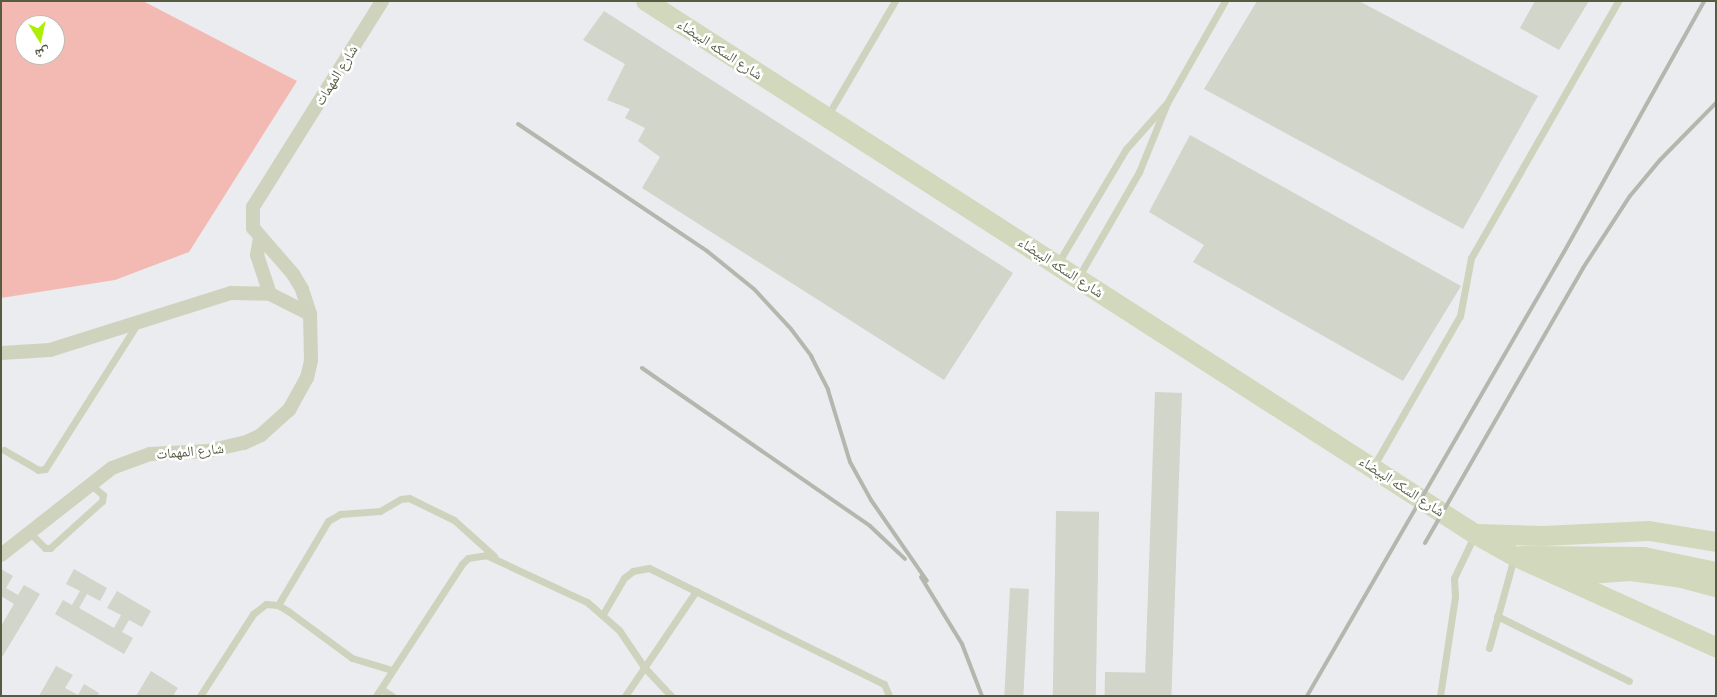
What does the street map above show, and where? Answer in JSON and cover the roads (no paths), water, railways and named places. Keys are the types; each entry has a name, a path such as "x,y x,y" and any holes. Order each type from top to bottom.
{"street":[{"name":"شارع المهمات","path":"1,555 90,484 131,460 170,451 227,449 244,443 276,424 289,410 307,378 313,342 310,314 302,289 293,274 253,228 253,207 382,1"},
{"name":"شارع السكه البيضاء","path":"646,1 1475,534 1514,556 1716,647"},
{"path":"260,238 257,255 270,294"},
{"path":"1,353 50,350 231,293 270,294 310,314"},
{"path":"1475,534 1543,536 1648,531 1716,542"},
{"path":"1514,556 1644,557 1716,572"},
{"path":"1558,576 1631,571 1682,578 1716,587"}],"lane":[{"path":"827,117 895,1"},
{"path":"1078,278 1139,172 1167,102 1225,1"},
{"path":"1372,468 1460,316 1471,258 1618,1"},
{"path":"1057,264 1126,149 1167,102"},
{"path":"4,450 38,470 45,469 139,322"},
{"path":"30,533 45,548 50,548 102,501 103,495 90,484"},
{"path":"278,605 328,521 340,514 380,511 402,498 409,498 454,520 494,556 570,593 603,614 619,630 644,667 671,696"},
{"path":"1440,696 1455,597 1454,578 1475,534"},
{"path":"376,696 462,564 477,555 494,556"},
{"path":"1489,648 1514,556"},
{"path":"603,614 624,578 641,568 657,571 788,634 884,684 889,696"},
{"path":"625,696 696,591"},
{"path":"200,696 253,614 266,604 278,605 352,658 392,670"},
{"path":"1497,616 1629,681"},
{"path":"380,688 392,696"}],"railway":[{"path":"1307,696 1564,252 1704,1"},
{"path":"1425,543 1583,268 1630,196 1660,160 1716,103"},
{"path":"518,124 707,251 754,289 791,329 811,356 828,390 850,462 871,500 927,581"},
{"path":"642,368 870,526 905,559"},
{"path":"921,577 962,644 982,696"}]}
